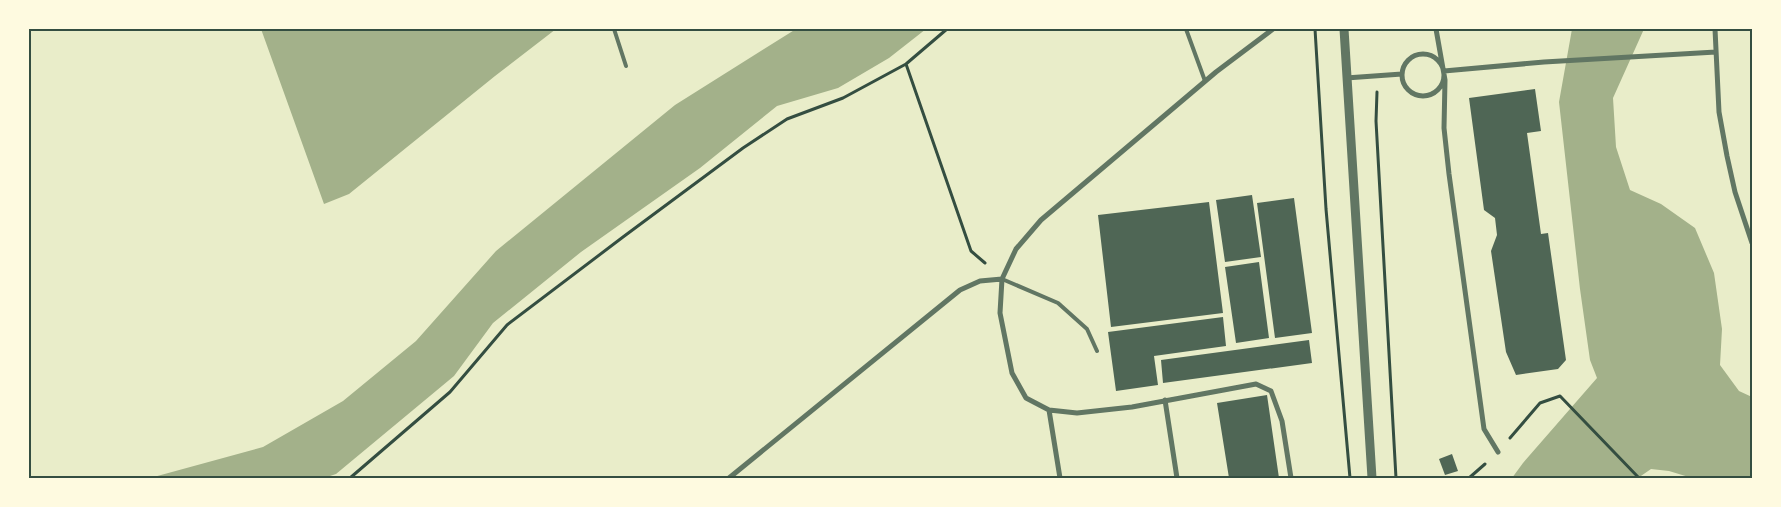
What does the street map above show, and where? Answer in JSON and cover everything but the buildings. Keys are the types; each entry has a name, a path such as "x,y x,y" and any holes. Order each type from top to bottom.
{"street":[{"path":"1273,29 1205,81 1041,220 1016,249 1002,279 1000,312 1012,373 1026,398 1049,410 1078,413 1132,407 1256,384 1271,391 1282,421 1291,478"},
{"path":"1344,29 1372,478"},
{"path":"1436,29 1444,71 1444,128 1449,174 1484,429 1498,452"},
{"path":"1715,29 1720,112 1727,156 1735,192 1752,243"},
{"path":"1444,71 1544,62 1716,52"},
{"path":"1421,54 1438,60 1444,71 1442,85 1438,90 1425,96 1411,93 1403,81 1402,74 1410,59 1421,54"},
{"path":"1346,78 1402,74"},
{"path":"729,478 960,290 980,281 1002,279"},
{"path":"1165,400 1177,478"},
{"path":"1049,410 1060,478"}],"lane":[{"path":"614,29 626,66"},
{"path":"1186,29 1205,81"},
{"path":"1002,279 1058,303 1088,329 1096,350"}],"path":[{"path":"350,478 450,392 507,325 623,237 743,148 787,119 843,98 906,64 947,29"},
{"path":"1315,29 1326,208 1350,478"},
{"path":"906,64 971,251 1002,279"},
{"path":"1378,76 1376,122 1396,478"},
{"path":"1469,478 1498,452 1540,402 1560,396 1639,478"}],"shaded area":[{"path":"261,29 556,29 349,194 324,204"},
{"path":"796,29 926,29 889,58 838,88 777,106 700,168 581,252 493,323 454,376 336,474 324,478 150,478 263,447 343,401 416,341 496,251 675,105"},
{"path":"1572,29 1644,29 1613,98 1616,147 1630,190 1661,204 1695,228 1714,273 1722,329 1720,365 1739,391 1752,397 1752,478 1692,478 1669,471 1651,469 1638,478 1512,478 1597,378 1590,360 1580,289 1559,102"}]}
